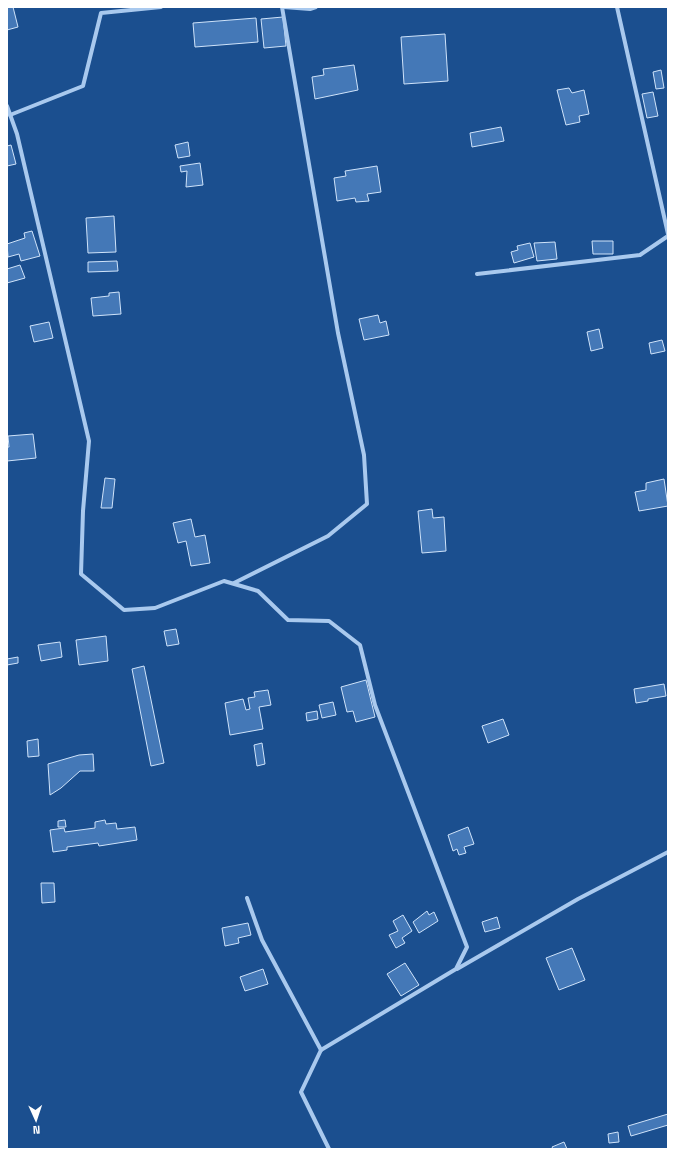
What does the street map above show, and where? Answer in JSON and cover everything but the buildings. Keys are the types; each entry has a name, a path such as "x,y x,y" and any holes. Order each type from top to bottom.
{"street":[{"path":"10,115 83,86 101,13 161,7"},
{"path":"234,584 328,536 367,504 364,456 338,333 283,7 316,7"},
{"path":"477,274 640,255 668,234 617,7"},
{"path":"7,106 17,134 89,441 83,511 82,574 124,610 155,608 224,581 258,591 288,620 330,621 360,645 375,705 467,947 456,969"},
{"path":"329,1149 301,1092 320,1050 456,969 578,899 668,852"},
{"path":"247,898 262,940 320,1050"}]}
